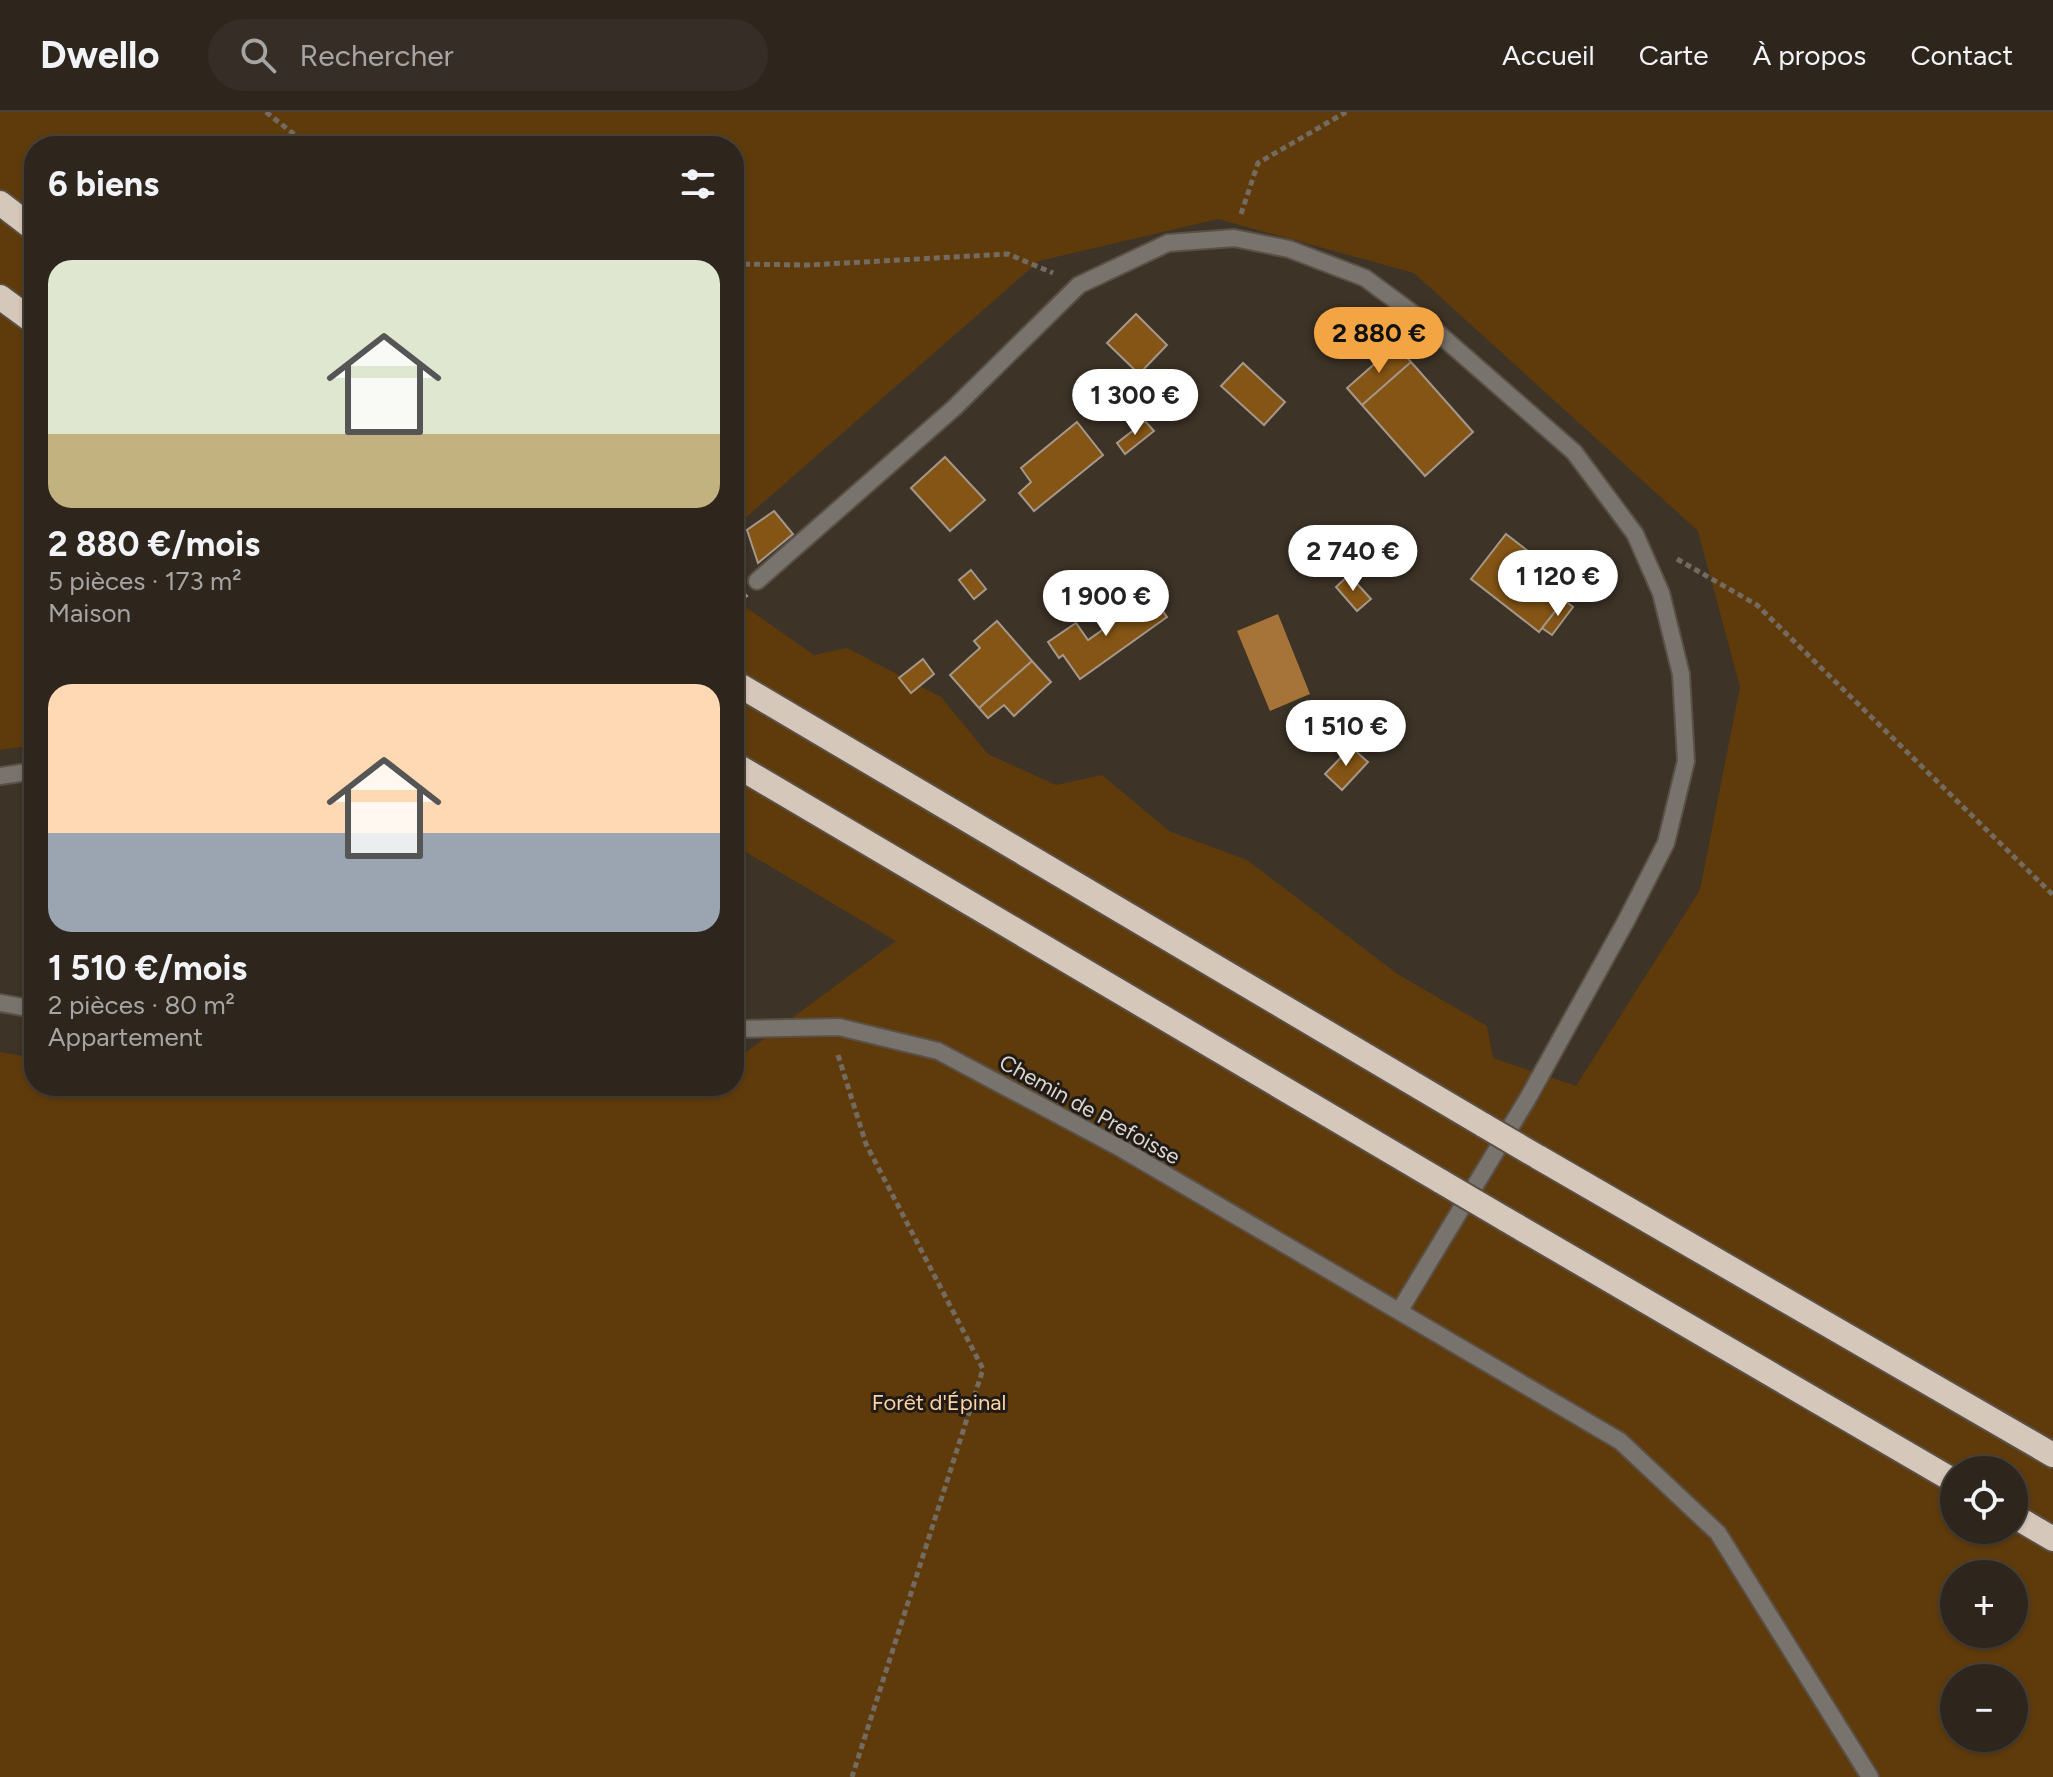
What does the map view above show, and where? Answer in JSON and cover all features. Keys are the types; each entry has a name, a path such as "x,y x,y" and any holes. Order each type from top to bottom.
{"highway":[{"path":"0,203 24,221"},
{"path":"0,297 24,315"},
{"path":"744,688 1485,1126 2053,1455"},
{"path":"744,770 1940,1473"},
{"path":"2028,1524 2053,1539"}],"street":[{"path":"757,581 954,408 1079,285 1168,243 1234,238 1289,249 1365,278 1430,326 1574,452 1635,534 1661,593 1681,674 1686,761 1666,843 1528,1098 1400,1310"},
{"path":"0,776 24,772"},
{"path":"0,1003 24,1007"},
{"name":"Chemin de Prefoisse","path":"744,1029 839,1027 938,1051 1122,1149 1620,1441 1718,1533 1870,1777"}],"path":[{"path":"266,112 296,136"},
{"path":"1234,238 1258,163 1346,112"},
{"path":"744,264 809,265 1008,254 1079,285"},
{"path":"1635,534 1757,605 2053,895"},
{"path":"829,1027 866,1144 983,1369 852,1777"}],"green space":[{"name":"Forêt d'Épinal","path":"0,112 2053,112 2053,1777 0,1777 0,1052 24,1056 24,1096 744,1096 744,1054 896,941 744,851 744,606 814,655 847,648 941,697 988,754 1056,785 1102,775 1169,831 1247,860 1399,975 1487,1026 1493,1058 1576,1086 1700,890 1740,687 1698,531 1414,273 1218,219 1039,261 744,519 744,136 24,136 24,746 0,750"}],"shaded area":[{"path":"1278,614 1310,694 1270,711 1237,631"}],"building":[{"path":"1136,314 1167,345 1139,374 1107,343"},
{"path":"1396,345 1411,362 1362,405 1347,388"},
{"path":"1411,362 1473,432 1425,476 1362,405"},
{"path":"1243,363 1285,402 1264,425 1221,386"},
{"path":"1145,421 1154,431 1125,454 1117,443"},
{"path":"1077,422 1103,455 1034,511 1019,493 1031,482 1021,468"},
{"path":"945,457 985,500 950,531 911,488"},
{"path":"774,511 793,534 758,563 747,530"},
{"path":"1506,534 1574,587 1539,632 1471,579"},
{"path":"971,570 986,589 974,599 959,580"},
{"path":"1349,575 1371,599 1357,611 1336,587"},
{"path":"1152,595 1167,617 1080,679 1063,655 1059,658 1048,642 1076,623 1088,640"},
{"path":"1564,600 1573,607 1552,635 1542,628"},
{"path":"997,621 1032,661 979,708 950,675 980,648 974,641"},
{"path":"923,659 934,674 911,693 899,678"},
{"path":"1032,661 1051,682 1014,716 1004,705 988,718 979,708"},
{"path":"1351,747 1368,762 1342,790 1325,774"}]}
